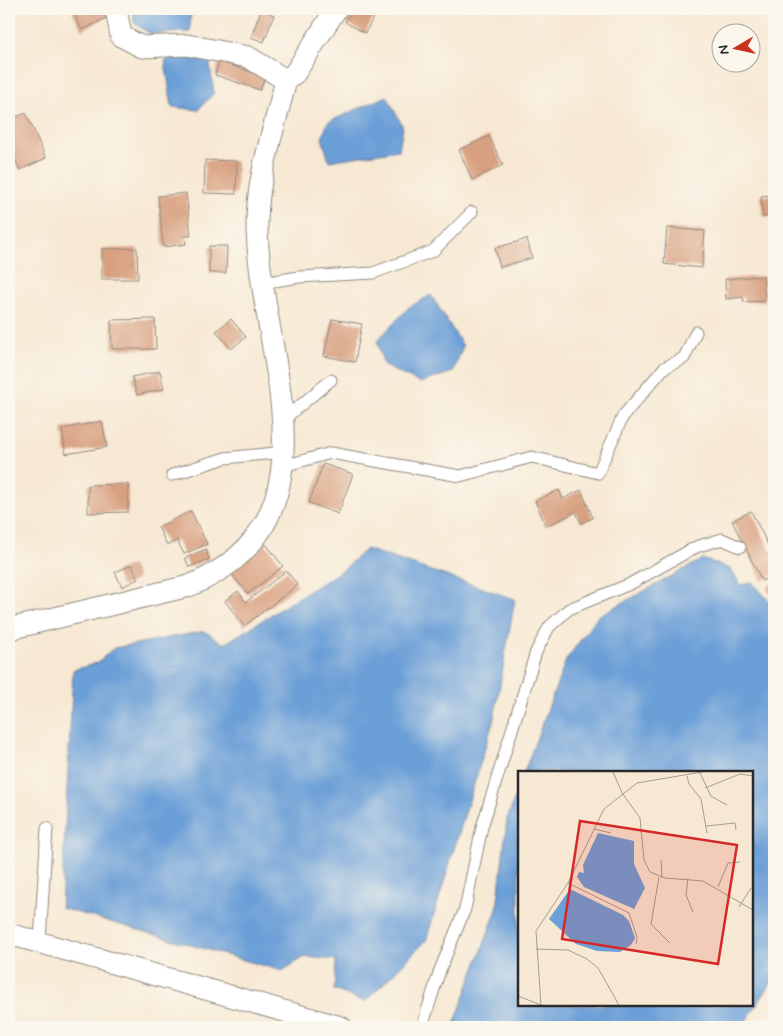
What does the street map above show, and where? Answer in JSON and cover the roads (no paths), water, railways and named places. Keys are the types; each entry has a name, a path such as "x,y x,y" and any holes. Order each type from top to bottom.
{"street":[{"path":"116,9 121,36 142,47 187,45 248,57 286,80"},
{"path":"9,628 189,586 228,567 245,552 262,530 273,510 282,481 285,418 262,283 257,220 261,180 286,80 295,74 336,9"},
{"path":"9,934 40,941 341,1027"}],"lane":[{"path":"262,283 299,277 373,273 432,251 472,212"},
{"path":"172,475 225,458 283,459 331,453 460,476 532,457 598,473 623,416 664,368 684,358 696,332"},
{"path":"285,418 331,380"},
{"path":"422,1027 440,970 465,909 485,818 536,652 549,627 569,609 630,584 696,546 722,539 740,547"},
{"path":"40,941 47,828"}],"water":[{"path":"134,9 191,9 190,32 150,34 134,23"},
{"path":"188,54 209,58 214,93 198,110 172,107 165,61 176,55"},
{"path":"387,96 403,127 399,150 329,161 322,138 328,122"},
{"path":"431,295 463,346 453,372 420,383 384,366 377,341 409,307"},
{"path":"366,549 515,599 494,719 426,941 365,1002 334,990 336,960 305,957 282,971 61,908 73,670 97,663 114,648 205,631 224,644 344,569"},
{"path":"703,559 730,569 741,585 752,582 774,606 774,979 742,1027 453,1027 497,909 507,819 518,789 518,1006 753,1006 753,771 524,771 566,660 598,616"}]}
